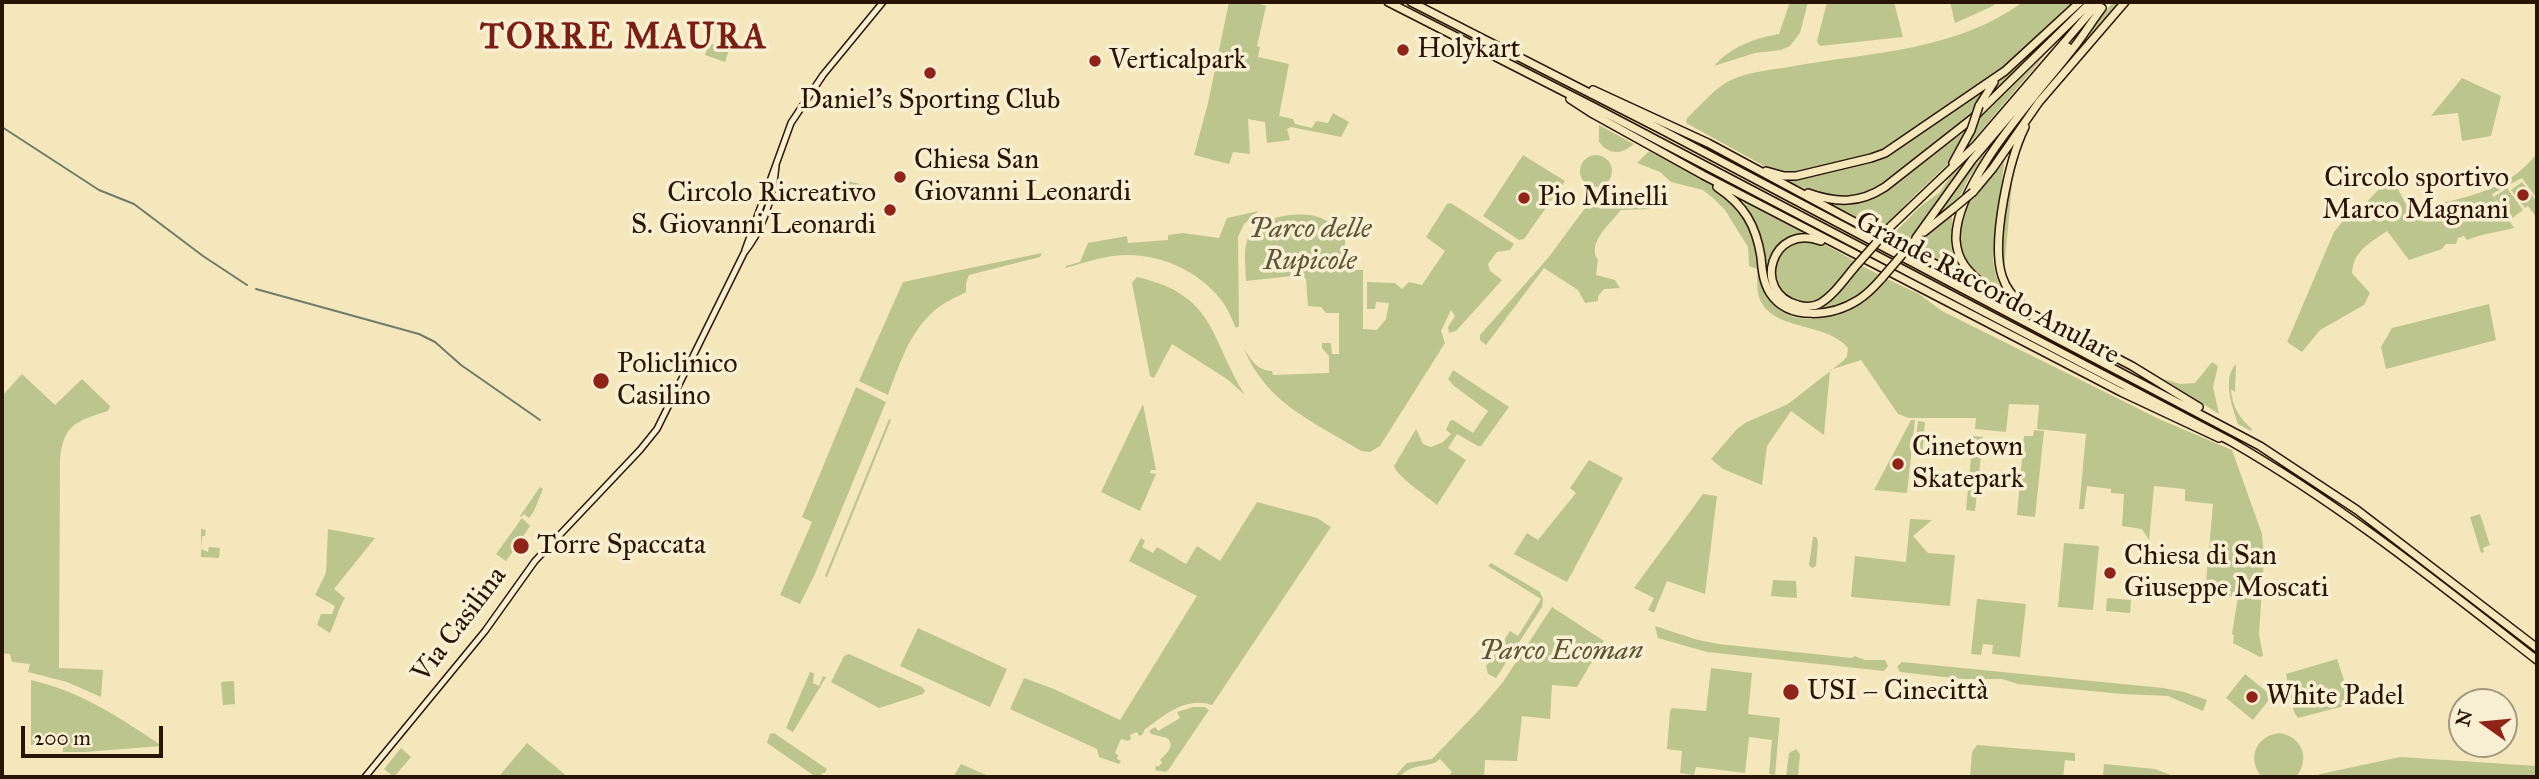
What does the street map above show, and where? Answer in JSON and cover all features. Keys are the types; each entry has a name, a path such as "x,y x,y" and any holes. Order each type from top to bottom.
{"highway":[{"path":"1388,2 1550,84 1665,155 1852,253 2166,415 2207,434 2230,441"},
{"name":"Grande Raccordo Anulare","path":"1411,2 1597,94 2269,451 2357,510 2537,648"},
{"path":"1852,253 1816,239 1798,238 1788,241 1772,261 1774,286 1783,297 1794,304 1807,307 1824,300 1957,157 1987,91 2080,2"},
{"path":"1781,183 1837,201 1858,200 1878,192 1944,143 1984,108 2091,2"},
{"path":"1915,240 1973,192 2039,102 2125,2"},
{"path":"1923,193 1982,139 2103,4"},
{"path":"1997,295 1967,271 1958,254 1956,236 1962,204 1986,162 2103,4"},
{"path":"1703,175 1746,212 1757,236 1766,284 1774,299 1784,306 1807,313 1833,311 1861,298 1882,278 1915,240 1978,152 2103,4"},
{"path":"1597,94 1681,130 1750,164 1775,174 1791,176 1874,158 1906,141 2005,71"},
{"path":"2039,102 2019,140 2008,175 1999,260 2008,290 2040,318"},
{"name":"Grande Raccordo Anulare","path":"1591,109 1670,147 2230,441 2283,472 2350,517 2537,660"},
{"path":"1750,164 1781,183 2132,366 2189,400 2205,415"}],"main road":[{"name":"Via Casilina","path":"365,777 485,632 536,559 643,447 659,426 744,253 796,114 822,75 883,2"},
{"name":"Via Casilina","path":"744,253 754,242 767,211 776,166"}],"green space":[{"path":"1229,2 1253,2 1266,6 1257,46 1260,47 1258,57 1289,64 1279,116 1312,128 1316,121 1328,123 1333,113 1349,122 1341,137 1291,127 1287,129 1290,140 1267,143 1265,122 1248,119 1250,154 1233,152 1229,164 1194,155"},
{"path":"1790,2 1808,2 1800,33 1790,46 1781,50 1755,53 1714,66 1728,53 1744,44 1779,34"},
{"path":"1827,2 1894,2 1903,37 1820,46 1817,41"},
{"path":"1950,2 1997,2 1955,23"},
{"path":"2023,2 2075,2 2010,63 1903,140 1876,154 1787,172 1768,168 1686,123 1687,118 1714,92 1738,77 1884,53 1942,40 1970,31"},
{"path":"2084,2 2088,2 1989,100 1985,100 1999,80 2059,28"},
{"path":"2113,2 2121,2 2020,121"},
{"path":"709,43 729,50 725,62 705,55"},
{"path":"2046,54 1968,146 1978,120"},
{"path":"2462,78 2501,96 2491,136 2462,141 2458,113 2431,116"},
{"path":"1981,91 1984,92 1973,112 1940,142 1868,194 1840,199 1812,192 1788,181 1788,178 1812,176 1886,157"},
{"path":"2018,123 1983,178 1978,180 1994,157"},
{"path":"1599,125 1634,144 1620,152 1607,149 1599,142"},
{"path":"2007,126 1970,176 1956,204 1937,217 1955,189"},
{"path":"1968,129 1956,155 1883,230 1832,205 1854,204 1883,194"},
{"path":"1649,151 1708,183 1736,205 1753,232 1765,290 1777,306 1791,316 1808,319 1843,311 1860,302 1887,279 1919,294 1942,311 2159,419 2232,450 2262,534 2264,558 2259,634 2263,656 2260,657 2233,643 2238,597 2205,594 2213,504 2185,501 2185,489 2154,486 2149,540 2142,529 2122,526 2124,494 2111,493 2111,489 2087,486 2084,509 2079,509 2086,434 2037,429 2039,405 2009,404 2006,432 1975,429 1976,418 1909,418 1898,414 1861,360 1833,369 1847,356 1848,348 1838,339 1775,316 1765,308 1758,294 1757,269 1749,266 1748,247 1725,210 1703,190 1671,182 1660,172 1637,163"},
{"path":"1975,151 1911,240 1895,232 1921,206 1940,192 1951,174"},
{"path":"2537,153 2537,199 2522,178 2492,194 2514,228 2467,240 2464,236 2458,238 2456,244 2446,244 2442,249 2409,260 2387,231 2359,253 2353,265 2352,273 2370,293 2364,305 2320,330 2302,352 2287,342 2334,232 2356,205 2365,204 2391,176 2409,210 2462,198 2496,186 2525,167"},
{"name":"Pio Minelli","path":"1523,155 1565,181 1524,239 1519,240 1483,216"},
{"path":"1596,155 1608,159 1612,171 1608,183 1596,187 1584,183 1580,171 1584,159"},
{"path":"2005,155 1993,260 2003,293 1964,263 1958,241 1964,206 1982,188"},
{"path":"2014,161 2004,272 2001,245"},
{"path":"848,181 868,186 866,196 846,192"},
{"name":"Circolo sportivo Marco Magnani","path":"2522,182 2537,202 2537,218 2511,190"},
{"path":"2507,188 2523,210 2511,219 2494,197"},
{"path":"1616,191 1651,209 1621,210 1597,240 1596,275 1615,280 1620,288 1604,289 1598,296 1598,301 1585,303 1578,290 1544,268 1486,345 1480,340 1480,335 1548,258 1591,200 1604,198"},
{"path":"1742,199 1803,231 1804,234 1779,244 1771,255 1767,268 1750,215"},
{"name":"Parco delle Rupicole","path":"1451,203 1514,244 1510,250 1497,252 1488,264 1490,271 1502,280 1456,331 1449,333 1448,327 1455,316 1451,310 1441,331 1445,343 1380,446 1370,452 1361,451 1278,398 1254,368 1244,349 1255,364 1272,371 1273,375 1329,373 1329,356 1322,348 1322,343 1331,343 1332,354 1339,354 1339,313 1326,313 1321,307 1308,306 1306,279 1302,275 1246,281 1247,241 1257,227 1286,216 1315,216 1345,230 1345,270 1363,270 1363,329 1377,330 1386,319 1389,303 1376,302 1375,309 1367,309 1367,282 1395,283 1402,289 1409,282 1422,285 1445,251 1426,237 1447,204"},
{"path":"1259,211 1244,224 1238,237 1239,326 1236,328 1224,304 1214,292 1190,272 1175,265 1144,256 1129,255 1113,256 1065,268 1080,262 1088,243 1127,236 1128,243 1168,240 1168,235 1183,233 1219,238 1227,218"},
{"path":"1952,216 1952,251 1962,272 1915,247"},
{"path":"1796,240 1818,241 1855,261 1828,293 1811,304 1786,296 1774,282 1773,272 1779,252"},
{"path":"1042,253 1040,257 969,275 966,292 944,303 917,330 888,395 859,381 903,282"},
{"path":"1862,266 1880,275 1868,289 1854,298 1821,311 1820,306 1832,298"},
{"path":"1137,277 1163,285 1182,295 1196,307 1216,337 1245,395 1227,379 1172,344 1154,378 1150,376 1132,283"},
{"path":"2489,304 2496,340 2386,369 2381,347 2392,328"},
{"path":"2212,362 2218,366 2213,387 2219,414 2164,379 2180,384 2195,383"},
{"path":"2236,364 2235,392 2231,389 2233,401 2251,431 2238,424 2231,401 2230,377"},
{"path":"1453,370 1509,407 1481,446 1457,434 1448,448 1466,460 1437,505 1406,481 1394,466 1416,429 1423,444 1431,447 1443,442 1451,434 1446,430 1450,421 1453,420 1473,433 1488,411 1448,379"},
{"path":"1830,371 1824,435 1791,411 1767,446 1762,485 1723,469 1711,459 1745,423 1788,404"},
{"path":"22,374 55,405 82,379 110,406 108,411 80,421 68,431 60,460 59,668 103,670 101,697 67,682 28,672 30,664 12,662 10,654 2,653 2,396"},
{"path":"856,387 886,402 800,604 780,595 812,522 802,517"},
{"path":"1143,404 1156,470 1151,470 1150,473 1156,474 1140,511 1101,492"},
{"path":"889,419 891,420 827,577 825,576"},
{"path":"1911,420 1915,420 1907,493 1874,490"},
{"path":"1918,421 1925,422 1922,458 1915,450"},
{"path":"2034,430 2044,431 2035,517 2017,515 2024,436 2033,436"},
{"path":"1973,436 1983,437 1975,511 1966,510"},
{"path":"1589,460 1623,478 1567,582 1514,554 1527,533 1538,540 1576,493 1570,488"},
{"path":"540,487 543,489 534,511 529,518 524,514 521,517 520,516"},
{"path":"1703,494 1717,496 1705,594 1667,581 1654,613 1648,610 1654,598 1634,588"},
{"path":"1257,502 1317,518 1331,527 1212,705 1193,703 1176,708 1145,729 1142,735 1139,736 1137,732 1130,735 1131,739 1128,741 1121,739 1115,753 1121,761 1119,764 1099,757 1097,749 1010,709 1024,678 1120,720 1197,596 1129,561 1141,538 1145,541 1142,547 1153,553 1157,547 1186,564 1197,546 1220,561"},
{"path":"2480,514 2490,545 2483,548 2484,552 2481,553 2470,517"},
{"path":"522,518 530,526 520,541 526,548 522,552 516,547 506,561 496,554"},
{"path":"1910,519 1932,520 1913,536 1928,553 1955,555 1950,606 1851,597 1855,556 1906,562"},
{"path":"201,529 206,530 205,536 202,536 201,549"},
{"path":"328,529 375,538 334,589 345,598 330,633 317,625 321,614 332,614 335,606 315,595 326,573"},
{"path":"1813,537 1818,541 1816,566 1812,568 1809,565"},
{"path":"2064,543 2099,546 2093,610 2058,607"},
{"path":"209,547 220,548 219,558 201,557 201,549 208,552"},
{"path":"1491,563 1540,592 1543,599 1542,607 1496,678 1488,674 1486,666 1496,653 1496,645 1499,642 1502,644 1510,631 1518,636 1541,599 1488,566"},
{"path":"1773,580 1796,581 1797,598 1771,596"},
{"path":"2107,598 2131,600 2130,613 2106,611"},
{"path":"1977,599 2026,604 2020,657 1992,654 1993,645 1983,644 1981,655 1971,654"},
{"name":"Parco Ecoman","path":"1552,607 1604,641 1577,687 1552,685 1550,719 1522,716 1517,761 1485,760 1484,777 1448,777 1452,772 1440,759 1394,777 1407,763 1432,759 1481,708 1503,682"},
{"path":"1655,626 1719,644 1852,658 1855,656 1865,660 1885,660 1888,666 1884,671 1707,652 1658,638"},
{"path":"918,628 1007,669 990,707 900,666"},
{"path":"849,654 922,687 925,691 923,694 879,708 831,682 844,656"},
{"path":"2337,659 2352,704 2298,718 2294,712 2286,674"},
{"path":"1902,662 2163,688 2207,700 2203,711 2168,696 2018,684 2002,679 1962,679 1900,672 1897,667"},
{"path":"1711,668 1752,673 1748,714 1780,718 1775,775 1769,774 1772,740 1749,737 1745,773 1696,767 1694,775 1680,773 1682,751 1667,749 1670,711 1672,708 1706,711"},
{"path":"810,672 814,673 813,683 819,686 823,676 826,677 793,732 786,728"},
{"name":"White Padel","path":"2245,674 2272,696 2253,720 2226,698"},
{"path":"31,680 84,699 162,746 63,752 63,744 31,745"},
{"path":"234,681 235,704 223,705 221,682"},
{"path":"1193,707 1205,707 1209,710 1169,769 1166,772 1155,770 1156,765 1158,767 1162,763 1160,760 1171,744 1167,738 1149,731 1155,727 1158,731 1180,718 1177,712"},
{"path":"774,733 827,769 825,773 821,773 824,777 816,777 767,743 770,734"},
{"path":"2280,733 2288,735 2299,744 2303,756 2301,770 2296,777 2262,777 2255,763 2256,749 2265,738"},
{"path":"527,743 568,777 500,775"},
{"path":"1977,745 2075,753 2075,761 2065,760 2063,777 1970,777 1972,752"},
{"path":"401,748 411,757 394,777 384,769"},
{"path":"1796,749 1800,754 1798,777 1786,777 1789,753"},
{"path":"2400,757 2537,766 2537,777 2314,777"},
{"path":"961,764 991,777 953,777"},
{"path":"2104,764 2155,769 2176,777 2103,777"}],"waterway":[{"path":"2,127 99,190 134,204 247,285"},
{"path":"256,289 419,334 435,342 461,365 540,420"}],"place":[{"name":"Holykart","path":"1403,50"},
{"name":"Verticalpark","path":"1095,61"},
{"name":"Daniel's Sporting Club","path":"930,73"},
{"name":"Chiesa San Giovanni Leonardi","path":"900,177"},
{"name":"Circolo sportivo Marco Magnani","path":"2523,195"},
{"name":"Pio Minelli","path":"1524,198"},
{"name":"Circolo Ricreativo S. Giovanni Leonardi","path":"890,210"},
{"name":"Policlinico Casilino","path":"601,381"},
{"name":"Cinetown Skatepark","path":"1898,464"},
{"name":"Torre Spaccata","path":"521,546"},
{"name":"Chiesa di San Giuseppe Moscati","path":"2110,573"},
{"name":"USI – Cinecittà","path":"1791,692"},
{"name":"White Padel","path":"2252,697"}],"district":[{"name":"TORRE MAURA","path":"624,39"}]}
